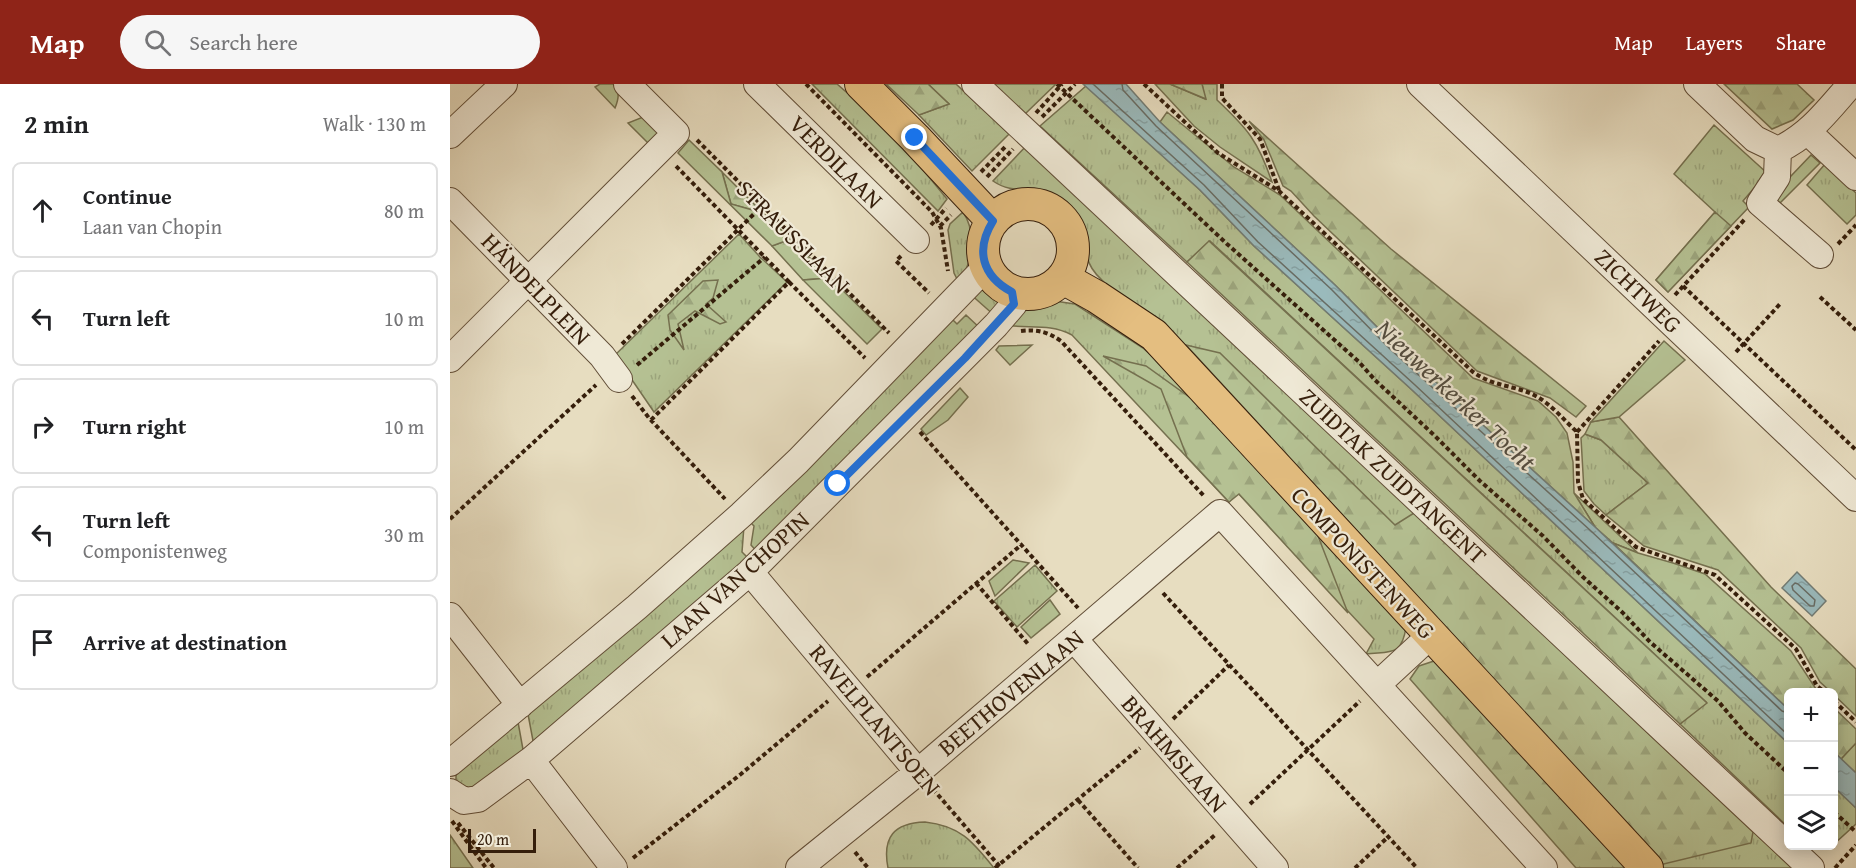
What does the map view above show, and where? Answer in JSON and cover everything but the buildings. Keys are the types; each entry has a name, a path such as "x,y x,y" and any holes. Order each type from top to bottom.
{"main road":[{"path":"861,84 993,221"},
{"path":"1030,204 1044,207 1057,214 1066,225 1073,245 1070,266 1063,279 1053,288 1026,295 1012,292 1001,286 992,278 983,255 986,231 993,221 1003,211 1016,205 1030,204"},
{"name":"COMPONISTENWEG","path":"1063,279 1097,297 1154,335 1647,868"}],"street":[{"path":"450,135 504,84"},
{"path":"454,346 527,280 668,141 627,84"},
{"name":"VERDILAAN","path":"757,84 916,240"},
{"name":"ZUIDTAK ZUIDTANGENT","path":"975,84 1811,868"},
{"name":"ZICHTWEG","path":"1420,84 1856,498"},
{"path":"1697,84 1755,139 1778,150"},
{"path":"1778,150 1795,142 1808,132 1851,84"},
{"path":"1808,132 1856,177"},
{"path":"1778,150 1777,177 1760,203 1820,255"},
{"name":"HÄNDELPLEIN","path":"450,201 602,357 619,380"},
{"name":"LAAN VAN CHOPIN","path":"450,763 629,614 741,515 798,461 986,267"},
{"name":"LAAN VAN CHOPIN","path":"451,809 456,798 464,801 478,799 531,760 750,572 996,326 1014,304 1012,292"},
{"path":"1220,513 1378,684 1537,865"},
{"name":"BEETHOVENLAAN","path":"799,868 918,772 1220,513"},
{"name":"RAVELPLANTSOEN","path":"750,572 918,772"},
{"path":"450,616 520,705"},
{"name":"BRAHMSLAAN","path":"1083,631 1157,734 1275,868"},
{"path":"1378,684 1430,636"},
{"path":"531,760 623,863"}],"path":[{"path":"1143,84 1218,153 1279,190 1473,372 1485,381 1535,395 1577,432"},
{"path":"1222,84 1222,98 1260,139 1279,190"},
{"path":"1030,120 1060,85 1227,244 1359,362 1480,482 1543,536 1650,642 1718,702 1744,733 1784,769"},
{"path":"1035,125 1074,86"},
{"name":"STRAUSSLAAN","path":"668,141 692,135 907,350"},
{"path":"976,177 1015,137"},
{"path":"668,141 765,257 881,375"},
{"path":"982,182 1020,142"},
{"path":"1760,203 1683,286 1667,318 1577,432 1578,482 1583,500 1636,548 1715,575 1796,649 1819,688"},
{"path":"730,503 651,420 619,380 765,257"},
{"path":"651,420 789,282"},
{"path":"1683,286 1856,450"},
{"path":"1820,297 1856,330"},
{"path":"1720,369 1780,304"},
{"path":"996,326 1007,332 1041,331 1052,334 1061,341 1220,513"},
{"path":"906,417 1022,545 1083,631"},
{"path":"623,863 741,774 1022,545"},
{"path":"1147,576 1417,868"},
{"path":"976,583 1028,644"},
{"path":"998,867 1157,734 1229,665"},
{"path":"1177,868 1233,820 1378,684"},
{"path":"1838,706 1856,722"},
{"name":"RAVELPLANTSOEN","path":"918,772 998,867"},
{"path":"1078,800 1138,868"},
{"path":"451,809 486,868"},
{"path":"451,809 495,868"},
{"path":"1838,816 1856,832"},
{"path":"1355,868 1388,837"},
{"path":"1835,868 1856,844"}],"green space":[{"path":"600,84 613,84 617,90 615,108 595,87"},
{"path":"812,84 837,84 892,132 947,199 938,211"},
{"path":"886,84 928,84 949,104 919,115"},
{"path":"928,84 956,84 1009,134 972,171 919,115 949,104"},
{"path":"993,84 1056,84 1025,114"},
{"path":"1155,84 1170,84 1205,99 1202,84 1217,84 1217,100 1251,136 1272,182 1220,147 1194,126"},
{"path":"1170,84 1202,84 1206,99"},
{"path":"1724,84 1797,84 1814,100 1793,120 1772,129"},
{"path":"1086,86 1200,190 1254,246 1411,389 1784,739 1784,823 1680,724 1706,702 1210,241 1187,262 1040,126"},
{"path":"1167,112 1234,167 1280,195 1473,378 1538,401 1556,417 1567,433 1573,462 1574,493 1595,527 1394,344 1335,285 1160,122"},
{"path":"643,117 660,133 653,148 628,123"},
{"path":"1249,121 1391,249 1586,406 1576,417 1550,398 1477,371 1314,216 1291,191 1283,186 1264,140"},
{"path":"1714,125 1767,173 1743,201 1749,207 1668,292 1656,280 1715,212 1674,174"},
{"path":"689,140 722,172 731,204 763,213 791,239 772,246 678,153"},
{"path":"1028,144 1211,322 1792,868 1662,868 1463,646 1139,307 1116,292 1094,272 1087,255 1085,233 1073,210 1049,193 1012,189 993,181"},
{"path":"1811,155 1820,163 1779,204 1771,197"},
{"path":"1825,164 1856,193 1856,215 1847,224 1807,185"},
{"path":"722,172 763,213 731,204"},
{"path":"963,212 970,228 971,247 967,266 958,281 954,273 948,230 950,224"},
{"path":"1715,212 1731,226 1668,292 1656,280"},
{"path":"739,234 787,282 654,412 615,355"},
{"path":"791,239 830,278 803,280 772,246"},
{"path":"1209,241 1707,703 1680,724 1187,262"},
{"path":"830,278 882,329 867,344 803,280"},
{"path":"718,280 713,298 706,304 726,322 720,324 695,311 678,324 684,350 670,330 668,315 703,281"},
{"path":"980,281 994,296 1005,302 995,316 968,292"},
{"path":"1054,301 1075,304 1143,348 1159,362 1406,627 1398,648 1388,652 1366,654 1374,639 1237,492 1229,502 1072,335 1055,329 1004,325 1024,306 1042,305"},
{"path":"948,315 957,324 966,315 982,330 759,554 751,545 754,526 746,518"},
{"path":"1664,341 1685,360 1619,417 1591,422"},
{"path":"1032,345 1010,365 996,350 999,346"},
{"path":"1186,345 1220,353 1395,525 1414,513 1753,832 1751,843 1647,868 1576,868 1410,679 1419,666 1463,646"},
{"path":"1103,356 1146,366 1217,417 1309,513 1348,613 1239,494 1229,502 1187,457 1161,389"},
{"path":"960,388 968,397 948,420 926,435 921,429"},
{"path":"1619,417 1771,587 1856,669 1856,716 1838,699 1838,688 1827,688 1820,682 1801,648 1718,570 1644,546 1606,515 1648,483 1601,440 1585,434 1591,422"},
{"path":"1585,434 1601,440 1648,483 1606,515 1584,491 1581,438"},
{"path":"1574,493 1638,553 1613,543 1595,527"},
{"path":"744,526 742,552 749,559 534,746 527,709"},
{"path":"1613,543 1705,574 1791,651 1815,688 1784,688 1784,705"},
{"path":"1013,560 1029,563 995,596 989,581"},
{"path":"1035,565 1057,591 1017,627 994,601"},
{"path":"1050,600 1060,614 1031,638 1021,627"},
{"path":"1838,712 1856,729 1856,743 1841,759 1838,756"},
{"path":"518,722 524,755 472,792 456,783 456,772"},
{"path":"1856,743 1856,773 1841,759"},
{"path":"1838,791 1856,808 1856,824 1838,840"},
{"path":"925,822 957,831 979,850 994,868 888,868 887,848 893,834 905,825"},
{"path":"450,835 473,868 450,868"}],"water":[{"path":"1083,84 1126,84 1160,122 1335,285 1394,344 1595,527 1784,705 1784,739 1411,389 1254,246 1200,190"},
{"path":"1797,572 1826,601 1812,616 1782,588"},
{"path":"1838,756 1856,773 1856,808 1838,791"}],"route":[{"path":"838,484 965,358 1014,304 1012,292 992,278 986,267 983,243 986,231 993,221 915,138"}],"water label":[{"name":"Nieuwerkerker Tocht","path":"1456,395"}]}
